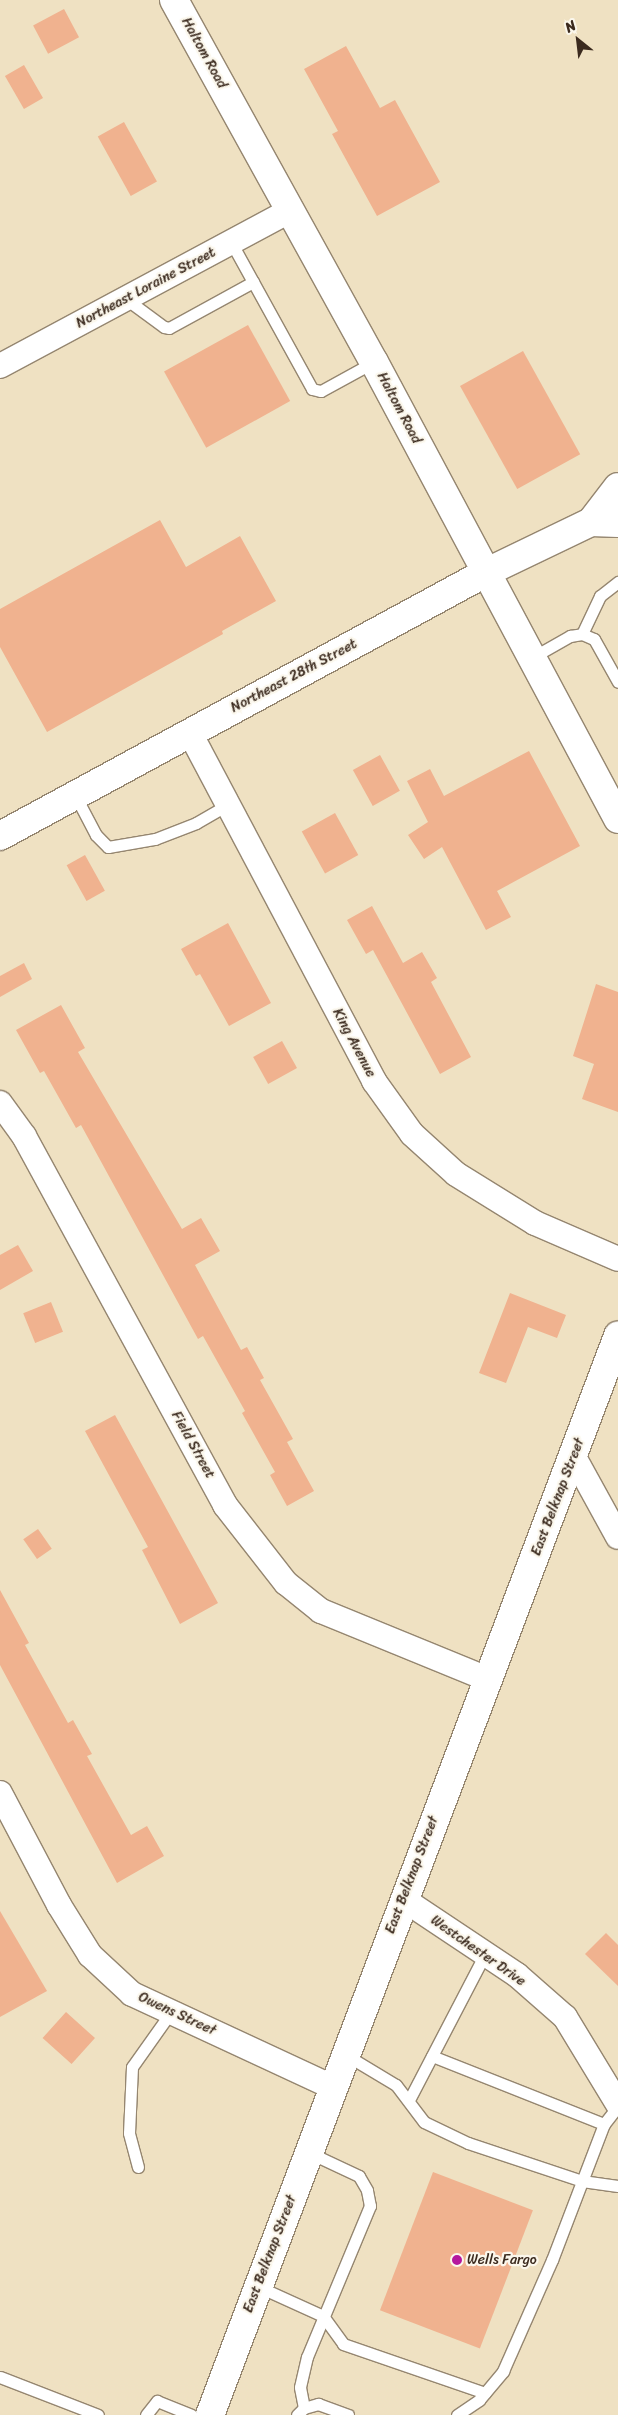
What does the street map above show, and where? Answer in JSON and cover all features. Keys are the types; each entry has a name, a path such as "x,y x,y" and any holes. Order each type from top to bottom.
{"main road":[{"name":"Haltom Road","path":"174,0 374,362 615,808"},
{"name":"Northeast 28th Street","path":"0,836 487,572 590,522 618,487"},
{"name":"Northeast 28th Street","path":"590,522 618,523"},
{"name":"East Belknap Street","path":"210,2415 403,1899 574,1457 618,1336"}],"street":[{"name":"Northeast Loraine Street","path":"0,366 291,210"},
{"name":"King Avenue","path":"190,733 374,1081 412,1134 456,1174 527,1218 618,1259"},
{"name":"Field Street","path":"0,1103 24,1136 225,1505 281,1577 321,1611 488,1679"},
{"path":"574,1457 618,1537"},
{"name":"Owens Street","path":"0,1793 59,1905 90,1954 132,1994 332,2087"},
{"name":"Westchester Drive","path":"403,1899 517,1975 565,2017 618,2105"}],"lane":[{"path":"231,242 312,389 321,392 374,362"},
{"path":"126,299 164,327 169,328 253,282"},
{"path":"582,634 600,596 618,582"},
{"path":"533,657 570,636 582,634 594,639 618,682"},
{"path":"75,795 96,835 108,847 155,839 196,822 229,804"},
{"path":"409,2100 485,1954"},
{"path":"138,2168 129,2133 132,2067 171,2012"},
{"path":"345,2054 396,2085 424,2122 468,2143 582,2181 618,2186"},
{"path":"432,2056 604,2124"},
{"path":"457,2415 485,2393 503,2371 552,2260 604,2124 618,2105"},
{"path":"308,2152 359,2176 367,2190 370,2206 323,2316 300,2387 300,2412 318,2404 348,2415"},
{"path":"257,2286 323,2316 343,2344 485,2393"},
{"path":"0,2378 98,2415"},
{"path":"146,2415 157,2401 191,2415"}],"building":[{"path":"64,9 79,37 48,54 33,25"},
{"path":"346,46 380,108 395,100 440,182 377,216 332,134 338,131 304,69"},
{"path":"24,65 43,98 24,109 5,76"},
{"path":"124,122 157,181 131,196 98,137"},
{"path":"248,325 290,401 206,448 164,372"},
{"path":"523,351 580,454 517,489 460,386"},
{"path":"160,520 186,567 240,536 276,601 222,631 223,634 47,732 0,647 0,609"},
{"path":"529,751 580,846 497,891 511,917 486,930 442,847 424,859 408,835 428,822 407,781 430,769 444,796"},
{"path":"380,755 400,791 373,806 353,770"},
{"path":"335,813 358,855 325,873 302,831"},
{"path":"85,855 105,891 87,901 67,865"},
{"path":"372,906 403,963 422,952 437,978 431,982 471,1057 440,1074 373,950 366,954 347,920"},
{"path":"228,923 271,1003 229,1026 200,974 196,976 181,949"},
{"path":"24,963 32,979 0,997 0,976"},
{"path":"596,984 618,992 618,1112 582,1099 594,1064 573,1056"},
{"path":"61,1005 85,1048 78,1052 182,1229 201,1218 220,1251 195,1265 241,1350 247,1347 264,1378 260,1380 293,1439 287,1442 314,1491 287,1506 270,1475 275,1472 242,1413 245,1411 203,1336 198,1339 81,1125 76,1128 44,1071 40,1073 16,1030"},
{"path":"282,1041 297,1068 268,1084 253,1057"},
{"path":"18,1245 33,1271 0,1290 0,1255"},
{"path":"510,1293 566,1315 557,1338 528,1327 506,1383 479,1373"},
{"path":"51,1302 63,1332 35,1343 23,1313"},
{"path":"115,1415 218,1603 180,1624 142,1550 148,1547 85,1431"},
{"path":"38,1529 52,1549 37,1559 23,1539"},
{"path":"0,1590 29,1643 25,1645 68,1723 73,1720 92,1754 87,1756 131,1835 147,1826 164,1856 117,1883 0,1665"},
{"path":"0,1911 47,1991 0,2017"},
{"path":"606,1933 618,1945 618,1986 585,1954"},
{"path":"66,2012 95,2038 72,2064 43,2038"},
{"name":"Wells Fargo","path":"433,2172 533,2210 480,2349 380,2310"}],"place":[{"name":"Wells Fargo","path":"457,2260"}]}
